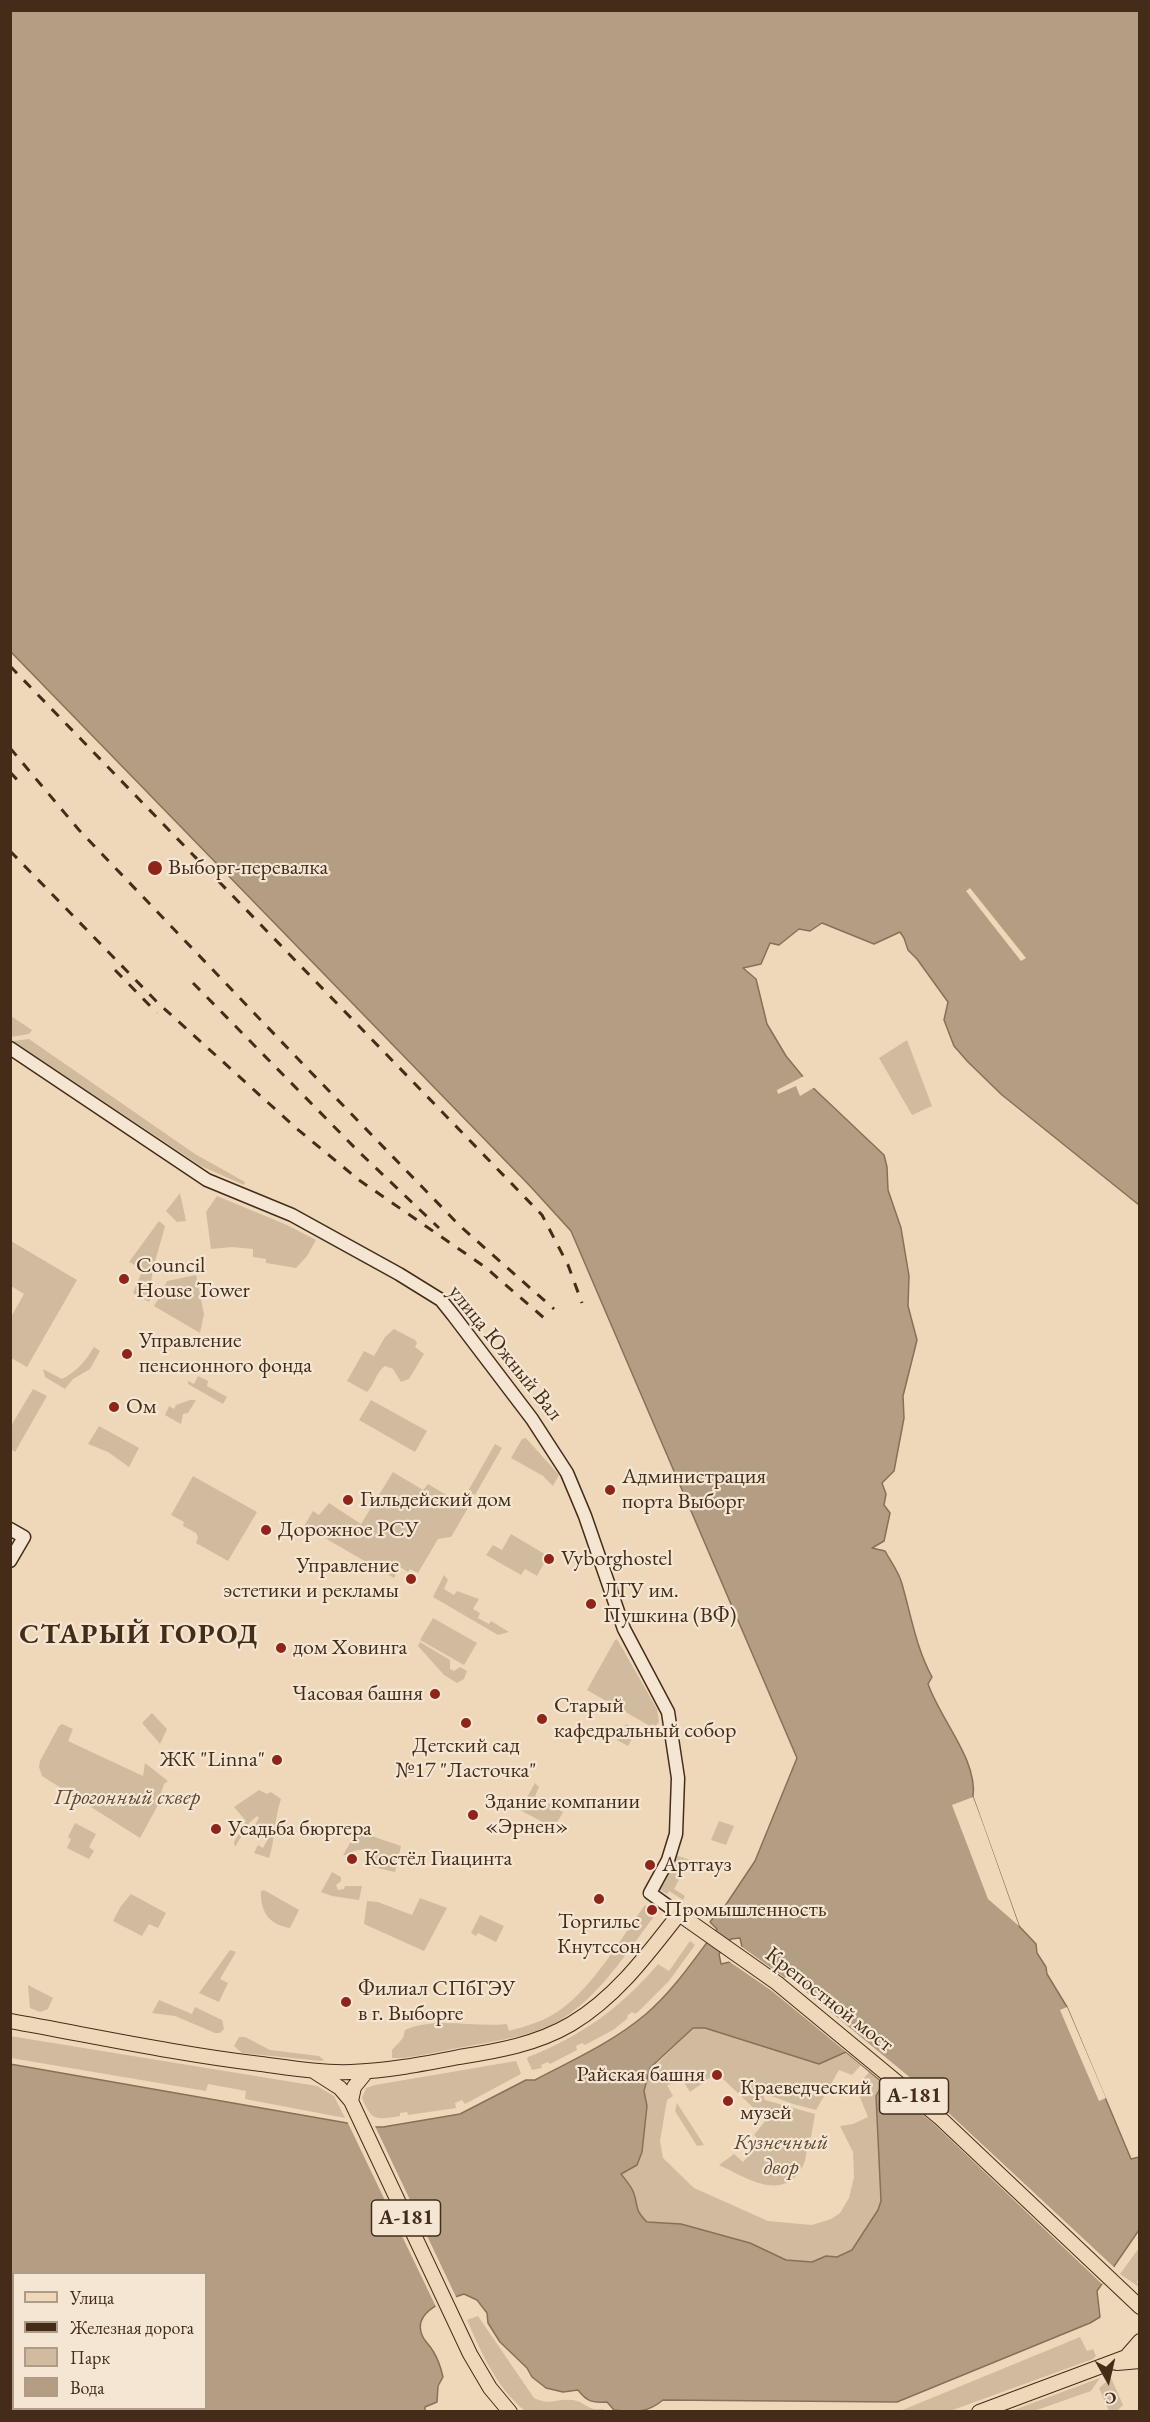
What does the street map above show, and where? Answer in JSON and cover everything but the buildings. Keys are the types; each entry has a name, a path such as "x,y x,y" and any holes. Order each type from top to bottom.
{"main road":[{"name":"Крепостной мост","path":"679,1914 777,1983 939,2116 1111,2278 1139,2308"},
{"path":"10,2021 220,2059 312,2070 367,2071 495,2051 545,2038 591,2010 621,1985 679,1914"},
{"path":"312,2070 340,2088 351,2101"},
{"path":"351,2101 354,2087 367,2071"},
{"name":"А-181","path":"351,2101 479,2372 510,2412"},
{"path":"979,2412 1126,2357 1140,2341"},
{"path":"1112,2363 1140,2361"}],"street":[{"name":"улица Южный Вал","path":"10,1048 207,1180 291,1215 399,1274 441,1300 557,1454 576,1490 619,1618 668,1712 678,1778 675,1841 668,1860 650,1893 679,1914"},
{"path":"10,1529 24,1537 10,1561"}],"green space":[{"path":"11,1016 32,1030 29,1034 11,1037"},
{"path":"29,1039 195,1154 245,1182 244,1185 201,1166 13,1041"},
{"path":"907,1040 932,1106 912,1115 879,1058"},
{"path":"180,1193 186,1221 177,1222 166,1211"},
{"path":"217,1196 287,1225 316,1240 307,1256 296,1268 266,1263 266,1259 253,1257 253,1249 232,1247 211,1249 206,1212"},
{"path":"159,1221 165,1226 153,1269 153,1294 149,1302 133,1293 143,1269 129,1262"},
{"path":"11,1241 77,1280 27,1367 11,1358 11,1317 24,1294 11,1286"},
{"path":"196,1275 204,1314 200,1333 154,1306 163,1295 167,1281"},
{"path":"394,1329 415,1340 417,1343 415,1347 424,1354 409,1379 401,1382 393,1369 385,1366 367,1392 347,1381 364,1351 374,1356 385,1337"},
{"path":"94,1347 100,1351 90,1369 73,1379 65,1389 45,1377 43,1369 62,1379 72,1373"},
{"path":"198,1376 208,1381 207,1386 227,1397 223,1404 188,1384 188,1381 194,1384"},
{"path":"33,1389 47,1396 15,1452 11,1449 11,1426"},
{"path":"196,1400 188,1413 183,1414 181,1424 165,1415 169,1406 174,1409 176,1405"},
{"path":"371,1400 427,1431 415,1452 359,1420"},
{"path":"99,1426 139,1448 129,1467 108,1452 88,1444"},
{"path":"526,1438 559,1475 553,1486 543,1476 511,1458 522,1439"},
{"path":"495,1444 502,1448 475,1495 468,1491"},
{"path":"393,1472 423,1490 428,1484 468,1508 451,1537 438,1539 418,1573 410,1569 408,1572 400,1567 394,1578 304,1526 313,1511 319,1515 329,1503 361,1524"},
{"path":"193,1476 257,1512 228,1561 196,1543 198,1537 196,1533 183,1526 184,1522 171,1515"},
{"path":"511,1534 548,1556 537,1576 525,1569 521,1575 486,1555 493,1545 502,1550"},
{"path":"444,1575 448,1580 444,1589 454,1595 457,1591 479,1599 473,1609 480,1613 478,1618 489,1624 491,1621 509,1632 498,1635 433,1597"},
{"path":"433,1618 477,1643 464,1665 420,1640"},
{"path":"617,1639 657,1709 659,1722 656,1726 652,1724 650,1726 587,1690"},
{"path":"420,1642 450,1660 450,1669 454,1671 460,1667 467,1671 464,1679 457,1683 444,1675 418,1646"},
{"path":"152,1713 167,1729 160,1744 142,1723"},
{"name":"Прогонный сквер","path":"62,1724 73,1729 68,1741 143,1776 145,1763 168,1781 164,1784 161,1793 164,1794 140,1838 42,1776 40,1761"},
{"path":"626,1724 637,1730 628,1746 617,1740"},
{"path":"535,1783 539,1787 535,1796 563,1812 554,1828 520,1810"},
{"path":"259,1790 267,1794 271,1792 281,1799 269,1858 254,1853 258,1845 263,1848 269,1837 253,1828 259,1818 257,1816 249,1823 235,1847 234,1842 246,1821 234,1807"},
{"path":"719,1821 734,1826 726,1845 711,1840"},
{"path":"75,1823 96,1834 89,1847 94,1851 89,1859 67,1848 71,1839 68,1837"},
{"path":"357,1831 401,1846 395,1872 364,1865 365,1849 353,1851 353,1855 343,1855"},
{"path":"675,1855 690,1860 674,1889 685,1896 683,1900 669,1891 667,1894 657,1888"},
{"path":"332,1872 341,1877 341,1881 336,1885 338,1890 344,1889 345,1886 362,1886 359,1900 321,1892"},
{"path":"264,1890 299,1910 290,1928 276,1924 267,1916 261,1898 261,1891"},
{"path":"131,1894 166,1913 158,1928 149,1924 142,1936 113,1921"},
{"path":"420,1898 447,1908 424,1951 364,1924 367,1901 378,1902 412,1915"},
{"path":"645,1905 655,1911 653,1914 655,1915 622,1959 586,2001 557,2022 511,2038 418,2056 392,2058 392,2050 403,2038 405,2030 417,2026 442,2023 507,2024 509,2031 536,2023 554,2014 572,2000 596,1975"},
{"path":"480,1915 504,1926 496,1942 478,1933 476,1936 471,1933"},
{"path":"690,1941 695,1945 669,1981 639,2011 635,2014 632,2012 613,2030 585,2045 582,2043 576,2046 577,2050 550,2064 548,2062 541,2065 542,2068 532,2070 528,2057 565,2040 599,2019 630,1994 658,1964 669,1971"},
{"path":"230,1950 236,1952 220,1979 228,1983 219,2002 199,1993"},
{"path":"28,1985 53,1998 48,2009 40,2012 30,2008"},
{"path":"159,2000 192,2014 195,2007 222,2020 224,2029 220,2033 215,2033 175,2016 152,2013"},
{"name":"Кузнечный двор","path":"693,2028 705,2028 842,2055 846,2052 861,2065 852,2075 839,2070 816,2110 763,2095 765,2100 815,2114 811,2137 805,2141 805,2161 791,2180 781,2185 760,2184 719,2165 734,2154 743,2162 761,2142 754,2135 766,2120 722,2078 721,2072 717,2069 713,2071 711,2077 690,2092 683,2081 667,2085 673,2096 667,2100 660,2141 663,2158 694,2188 768,2221 812,2225 831,2219 840,2213 849,2198 854,2177 853,2152 840,2126 853,2124 868,2117 857,2090 853,2091 869,2072 883,2083 877,2109 881,2201 878,2210 852,2250 837,2257 826,2256 812,2262 786,2260 750,2243 681,2224 647,2222 639,2213 633,2191 621,2174 637,2165 642,2152 647,2106 644,2091 650,2068 657,2064"},
{"path":"10,2036 317,2086 334,2096 345,2118 245,2099 246,2091 208,2084 206,2091 11,2058"},
{"path":"239,2037 245,2037 270,2050 319,2056 324,2060 242,2053 234,2046"},
{"path":"516,2061 521,2073 519,2075 465,2104 462,2100 455,2103 456,2108 408,2115 407,2112 400,2113 400,2116 380,2118 372,2115 362,2098 366,2088 375,2085"},
{"path":"677,2103 704,2145 697,2146 675,2111"},
{"path":"1139,2248 1137,2282 1139,2287 1120,2274"},
{"path":"478,2316 534,2398 549,2402 576,2401 593,2409 606,2411 525,2411 498,2381 484,2357 467,2320"},
{"path":"1080,2337 1087,2351 1093,2349 1096,2356 1093,2359 950,2411 900,2411"},
{"path":"1100,2378 1091,2391 1034,2411 1011,2411"},
{"path":"1111,2378 1123,2405 1117,2411 1109,2411 1099,2388"}],"water":[{"path":"11,11 1139,11 1139,1205 1002,1095 968,1062 954,1046 944,1020 948,1002 908,950 900,932 874,944 822,923 810,931 799,929 779,945 770,943 761,964 743,968 756,979 767,1024 786,1056 809,1084 884,1155 888,1190 901,1228 909,1276 908,1306 917,1340 903,1396 904,1418 894,1471 882,1483 886,1494 884,1505 890,1513 884,1541 872,1548 885,1551 901,1580 918,1643 932,1677 928,1684 970,1769 973,1797 1019,1926 1036,1944 1037,1953 1046,1967 1047,1974 1067,2007 1131,2159 1139,2157 1139,2230 1097,2291 1100,2317 897,2402 663,2400 645,2410 628,2411 614,2410 607,2402 591,2401 578,2390 563,2392 546,2388 532,2377 527,2368 500,2342 488,2323 487,2313 477,2300 464,2294 433,2307 422,2319 420,2327 422,2335 436,2357 443,2377 438,2386 437,2402 425,2407 425,2411 11,2411 10,2064 370,2127 383,2127 460,2114 526,2080 535,2080 578,2058 646,2014 666,1995 717,1929 710,1922 712,1915 714,1912 719,1915 755,1861 797,1758 571,1231 530,1186 11,652","holes":["740,1938 742,1947 730,1962 721,1964 719,1954 731,1939","693,2028 705,2028 819,2064 846,2052 883,2083 876,2096 881,2201 878,2210 852,2250 837,2257 826,2256 812,2262 786,2260 750,2243 681,2224 647,2222 643,2217 638,2210 632,2189 621,2174 637,2165 642,2152 647,2106 644,2091 650,2068"]}],"pier":[{"path":"970,888 1026,958 1021,961 966,891"},
{"path":"804,1076 815,1087 800,1096 796,1086 778,1094 777,1090"},
{"path":"973,1797 1019,1926 988,1899 952,1805"},
{"path":"738,1944 785,1978 787,1976 941,2103 940,2105 1116,2269 1109,2279 1102,2284 934,2124 772,1991 727,1960"},
{"path":"1067,2007 1106,2098 1099,2101 1060,2010"},
{"path":"346,2119 374,2124 457,2299 437,2309"}],"railway":[{"path":"10,666 542,1215 568,1265 582,1303"},
{"path":"10,748 79,830 300,1061 460,1226 554,1309"},
{"path":"10,772 21,784"},
{"path":"10,851 158,1003 296,1128 359,1180 485,1267 544,1318"},
{"path":"115,970 157,1013"},
{"path":"193,983 359,1152 439,1228"}],"place":[{"name":"Выборг-перевалка","path":"155,868"},
{"name":"Council House Tower","path":"124,1279"},
{"name":"Управление пенсионного фонда","path":"127,1354"},
{"name":"Ом","path":"114,1407"},
{"name":"Администрация порта Выборг","path":"610,1490"},
{"name":"Гильдейский дом","path":"348,1500"},
{"name":"Дорожное РСУ","path":"266,1530"},
{"name":"Vyborghostel","path":"549,1559"},
{"name":"Управление эстетики и рекламы","path":"411,1579"},
{"name":"ЛГУ им. Пушкина (ВФ)","path":"591,1604"},
{"name":"дом Ховинга","path":"281,1648"},
{"name":"Часовая башня","path":"435,1694"},
{"name":"Старый кафедральный собор","path":"542,1719"},
{"name":"Детский сад №17 \"Ласточка\"","path":"466,1723"},
{"name":"ЖК \"Linna\"","path":"277,1760"},
{"name":"Здание компании «Эрнен»","path":"473,1815"},
{"name":"Усадьба бюргера","path":"216,1829"},
{"name":"Костёл Гиацинта","path":"352,1859"},
{"name":"Артгауз","path":"650,1865"},
{"name":"Торгильс Кнутссон","path":"599,1899"},
{"name":"Промышленность","path":"652,1910"},
{"name":"Филиал СПбГЭУ в г. Выборге","path":"346,2002"},
{"name":"Райская башня","path":"717,2075"},
{"name":"Краеведческий музей","path":"728,2101"}],"district":[{"name":"СТАРЫЙ ГОРОД","path":"139,1635"}]}
